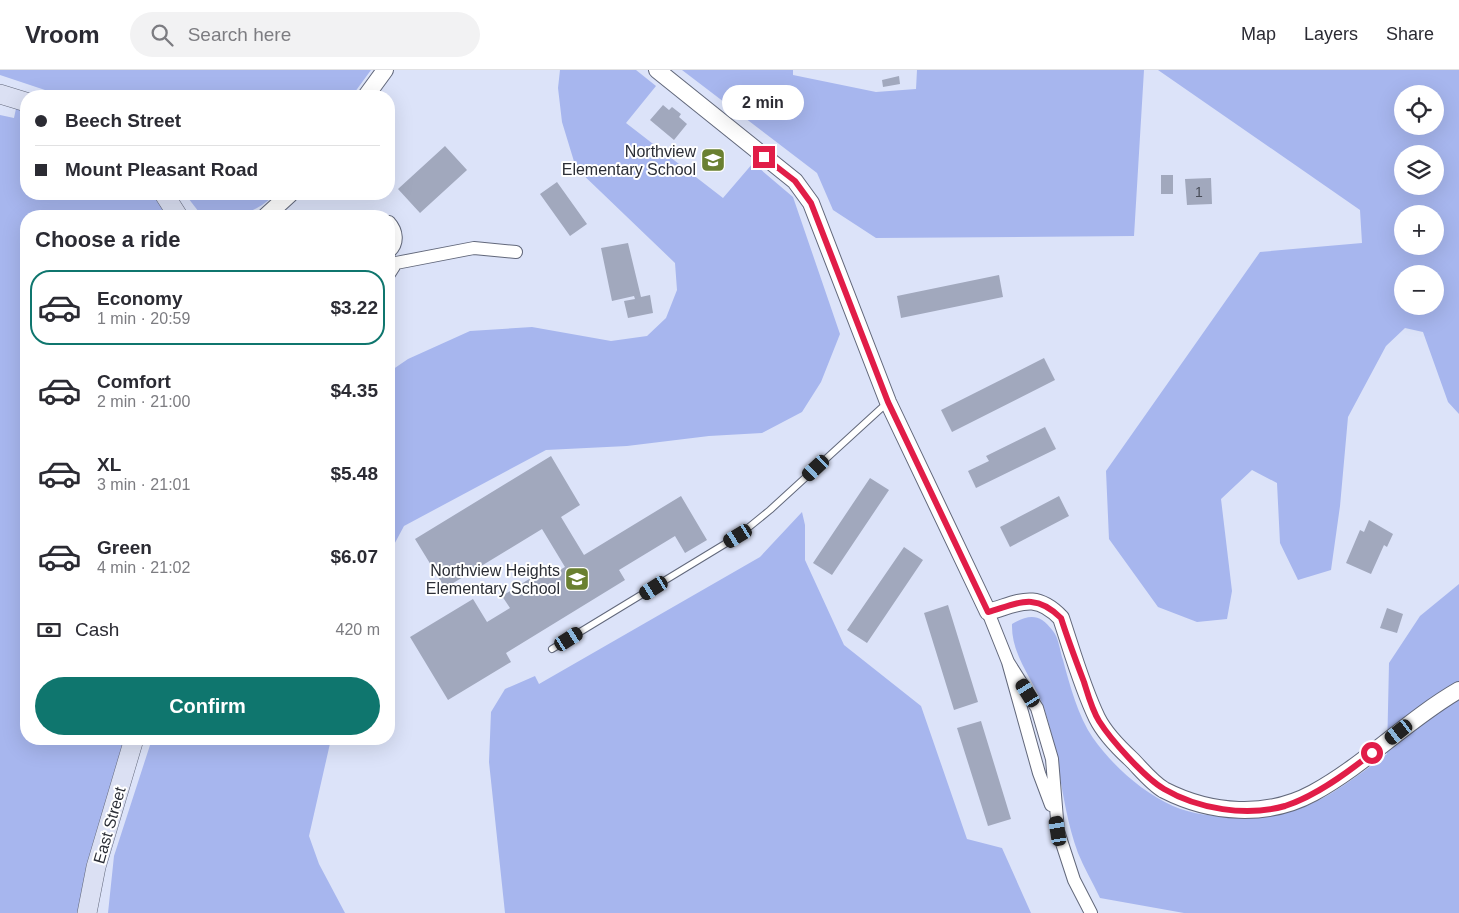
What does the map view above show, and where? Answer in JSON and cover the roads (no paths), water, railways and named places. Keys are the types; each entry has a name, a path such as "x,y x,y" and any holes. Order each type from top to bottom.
{"main road":[{"name":"East Street","path":"87,913 96,867 132,745"}],"street":[{"path":"370,90 385,70"},
{"path":"657,70 795,181 811,203 888,402 988,612 1008,662 1039,773 1056,819 1074,880 1091,913"},
{"path":"273,210 283,200"},
{"path":"395,265 474,248 516,252"},
{"path":"988,612 1031,600 1048,606 1061,618 1098,720 1116,744 1163,789 1200,804 1228,810 1256,810 1285,806 1312,793 1358,765 1435,704 1459,690"}],"lane":[{"path":"552,649 738,536 770,510 888,402"}],"place":[{"name":"Northview Elementary School","path":"713,160"},
{"name":"Northview Heights Elementary School","path":"577,579"}]}
